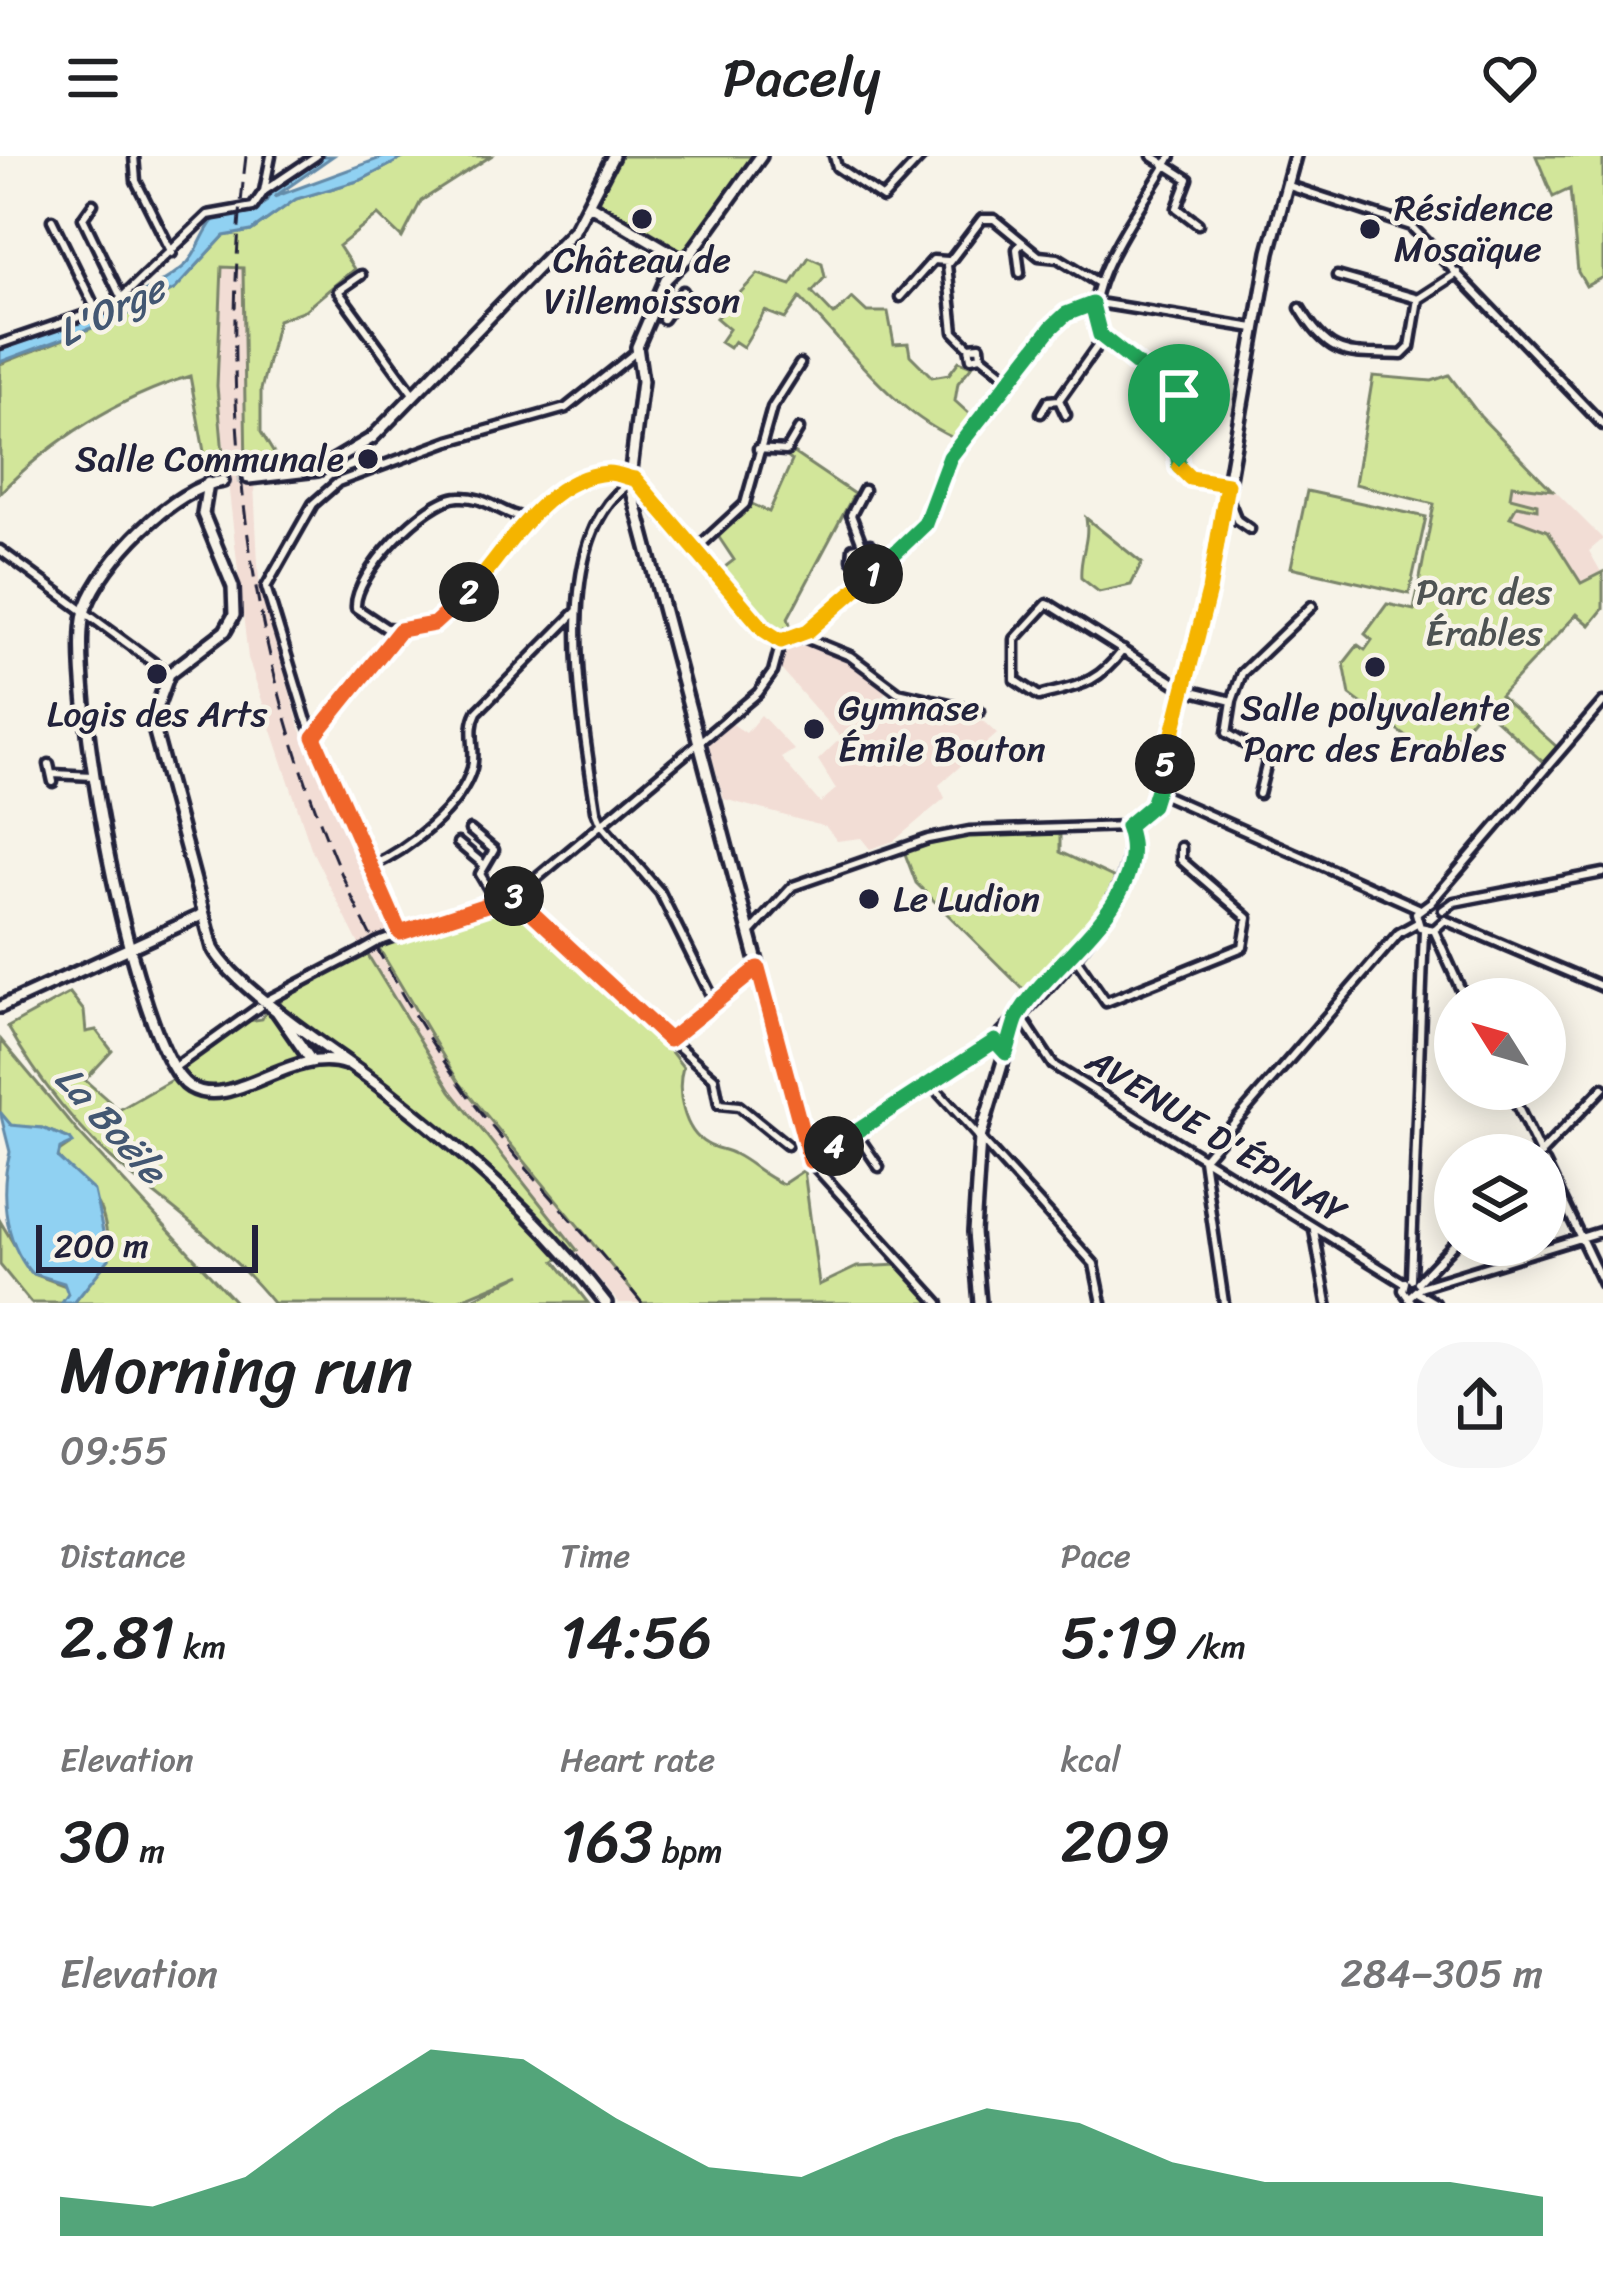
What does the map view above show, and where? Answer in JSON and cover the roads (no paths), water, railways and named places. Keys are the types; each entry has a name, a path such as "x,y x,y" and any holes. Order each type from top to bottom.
{"street":[{"path":"134,156 136,181 172,253"},
{"path":"0,344 122,299 208,215 253,207 264,190 271,156"},
{"path":"264,190 316,156"},
{"path":"249,478 335,464 372,438 566,240 590,206 614,156"},
{"path":"400,933 314,737 264,592 314,504 338,482 449,441 566,408 636,352 658,295 760,156"},
{"path":"834,156 837,167 883,198 922,156"},
{"path":"1152,156 1188,178 1177,208 1198,224"},
{"path":"1171,156 1097,282 1092,304 1103,338 1169,390 1183,474 1226,490 1237,520 1250,529"},
{"path":"750,933 793,886 928,839 968,831 1127,826 1148,810 1184,689 1254,328 1295,156"},
{"path":"1286,184 1402,220 1603,424"},
{"path":"93,204 83,218 122,299"},
{"path":"590,206 682,259"},
{"path":"1010,380 981,356 980,346 969,347 954,332 949,261 986,218 994,219 1039,256 1058,258 1097,282"},
{"path":"52,220 97,312"},
{"path":"1020,273 1017,249 1022,242"},
{"path":"900,297 933,260 949,261"},
{"path":"1300,308 1313,329 1348,355 1402,355 1411,346 1418,299 1458,273"},
{"path":"361,274 338,291 414,395"},
{"path":"1337,276 1418,299"},
{"path":"663,319 682,291"},
{"path":"658,295 672,303"},
{"path":"530,518 480,499 455,496 395,539 355,601 365,618 400,630 434,624 503,554 516,530 569,485 610,473 631,482 764,630 781,641 801,636 925,524 950,457 1058,321 1092,304 1254,328"},
{"path":"1041,413 1048,401 1059,400 1103,338"},
{"path":"636,352 642,381 631,482 810,1161 939,1303"},
{"path":"695,550 746,504 772,408 800,364"},
{"path":"1059,400 1066,415"},
{"path":"758,449 786,451 799,429"},
{"path":"335,464 338,482"},
{"path":"223,481 208,483 139,534 85,615 81,678 93,776 128,947 148,1019 172,1069 190,1087 211,1093 312,1059 356,1068"},
{"path":"631,482 609,505 591,546 576,612 581,706 602,825 660,892 714,1001"},
{"path":"208,483 203,514 235,594 234,615 224,631 169,674 152,729 218,958 267,1003 497,1180 569,1254 606,1303"},
{"path":"862,544 851,514 864,490"},
{"path":"512,515 516,530"},
{"path":"869,578 852,559 854,548 862,544 875,547 888,560"},
{"path":"0,550 169,674"},
{"path":"1123,650 1101,679 1076,686 1039,695 1015,680 1015,639 1047,604 1123,650 1184,689 1232,701"},
{"path":"1258,794 1268,758 1227,733 1232,701 1242,673 1312,606"},
{"path":"371,866 409,849 426,830 472,769 470,729 478,712 576,612"},
{"path":"314,737 400,630"},
{"path":"801,636 850,656 898,692 980,711"},
{"path":"172,1069 267,1003 362,951 512,895 699,746 763,688 781,641"},
{"path":"1157,792 1418,908 1431,902 1603,702"},
{"path":"49,764 53,778 93,776"},
{"path":"810,1161 932,1085 995,1041 1018,1018 1111,904 1132,855 1127,826"},
{"path":"470,830 494,850 483,864 481,879 496,901"},
{"path":"458,843 483,864"},
{"path":"1073,955 1106,1002 1243,947 1248,918 1181,860 1180,847"},
{"path":"1444,910 1454,902 1603,873"},
{"path":"512,895 714,1078 719,1104 740,1106 787,1145"},
{"path":"1431,902 1444,910"},
{"path":"1418,908 1417,923 1424,930 1435,930 1444,920 1444,910"},
{"path":"0,1007 202,914"},
{"path":"1444,920 1603,987"},
{"path":"1224,1303 1203,1159 1399,933 1417,923"},
{"path":"1413,1289 1424,930"},
{"path":"1435,930 1457,978"},
{"path":"669,1040 758,968"},
{"path":"267,1003 287,1034 312,1059"},
{"path":"980,1303 974,1232 980,1138 1018,1018"},
{"name":"AVENUE D'ÉPINAY","path":"1018,1018 1052,1065 1435,1303"},
{"path":"312,1059 316,1041"},
{"path":"995,1041 1006,1053"},
{"path":"932,1085 1094,1264 1102,1303"},
{"path":"1562,1134 1603,1088"},
{"path":"855,1132 879,1167"},
{"path":"1566,1208 1603,1284"},
{"path":"1313,1228 1327,1303"},
{"path":"1413,1289 1603,1231"},
{"path":"1413,1289 1434,1266"}],"water":[{"name":"L'Orge","path":"323,156 333,156 274,197 386,156 407,156 361,180 296,199 251,231 224,236 175,289 131,313 0,362 0,350 161,283 188,263 219,214 247,214 266,202 272,189"},
{"path":"0,1112 11,1125 42,1128 70,1139 73,1143 60,1149 58,1158 94,1191 109,1259 74,1303 62,1303 68,1294 64,1283 31,1273 14,1245 5,1198 10,1152"}],"tunnel":[{"path":"223,481 249,478"}],"railway":[{"path":"246,156 236,277 236,399 246,519 266,638 297,755 339,868 392,976 457,1080 642,1303"}],"place":[{"name":"Château de Villemoisson","path":"642,219"},
{"name":"Résidence Mosaïque","path":"1370,229"},
{"name":"Salle Communale","path":"368,459"},
{"name":"Salle polyvalente Parc des Erables","path":"1375,667"},
{"name":"Logis des Arts","path":"157,674"},
{"name":"Gymnase Émile Bouton","path":"814,729"},
{"name":"Le Ludion","path":"869,899"}],"park label":[{"name":"Parc des Érables","path":"1484,612"}],"water label":[{"name":"La Boële","path":"111,1124"}]}
